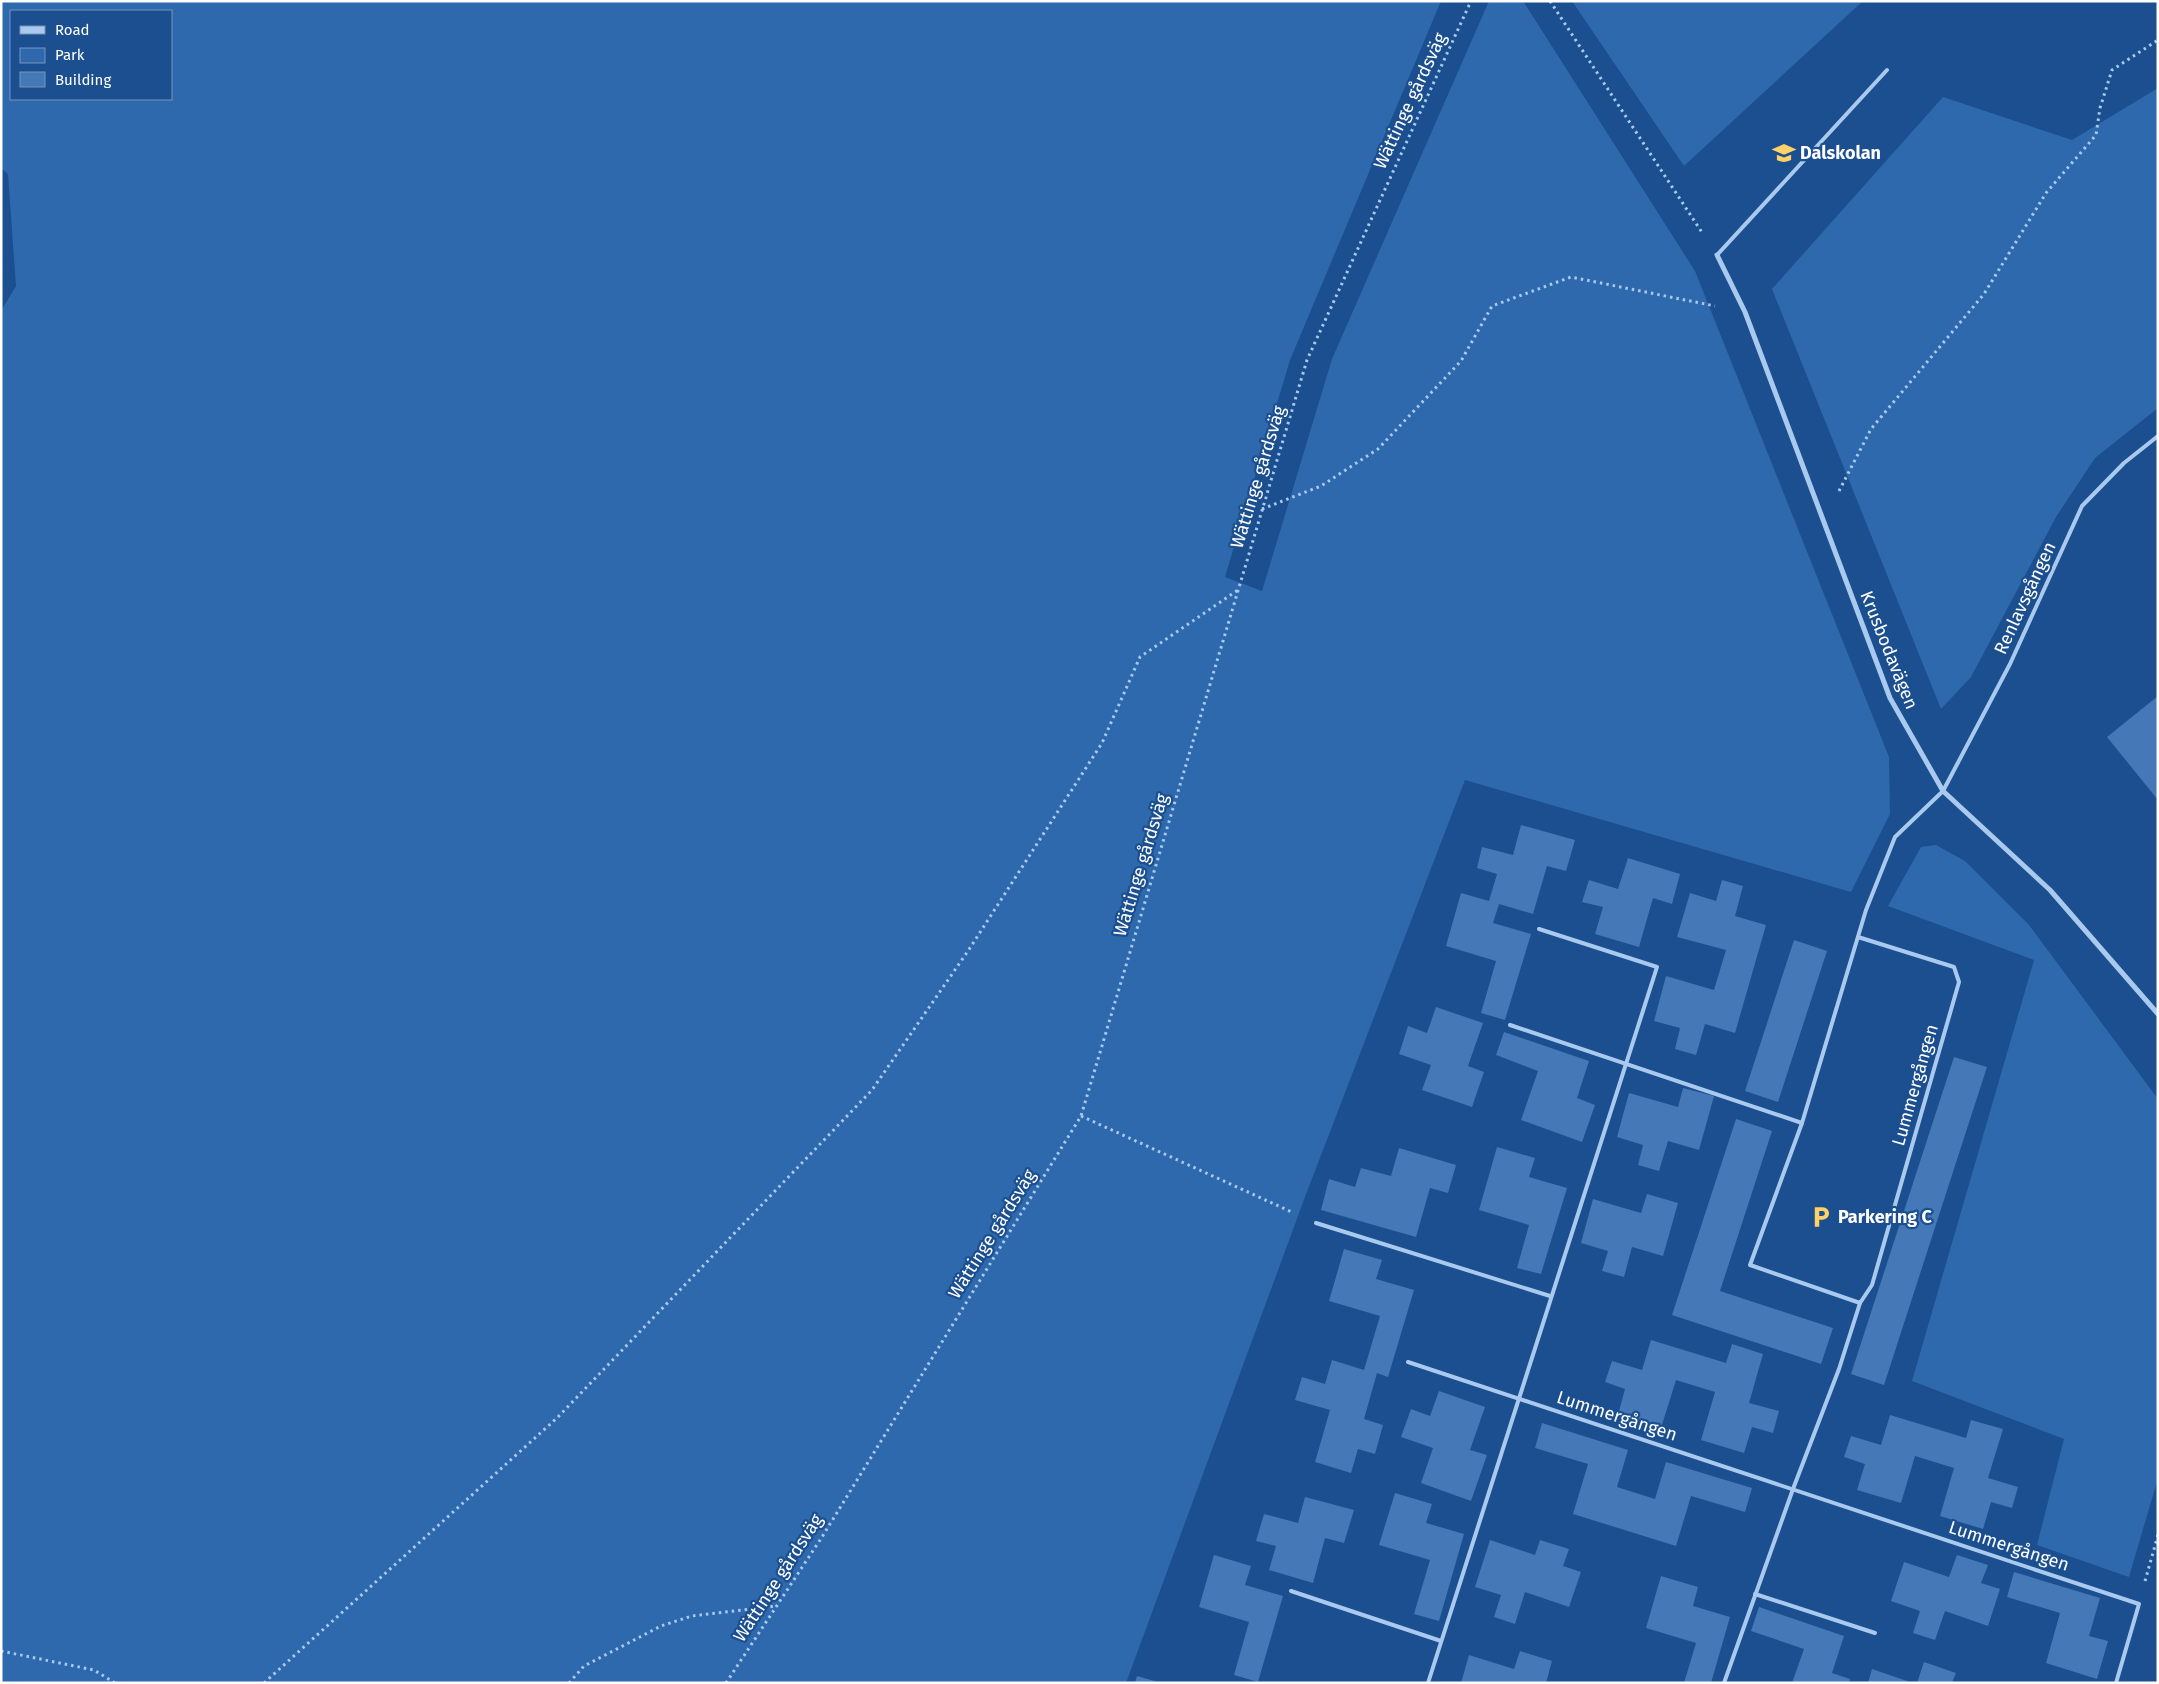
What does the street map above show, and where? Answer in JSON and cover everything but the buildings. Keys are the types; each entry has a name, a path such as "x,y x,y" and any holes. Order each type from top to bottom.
{"street":[{"name":"Krusbodavägen","path":"1717,255 1745,312 1890,698 1943,791 2050,890 2158,1014"}],"lane":[{"path":"1717,255 1887,70"},
{"name":"Renlavsgången","path":"1943,791 2010,664 2082,506 2124,463 2158,436"},
{"path":"1860,1303 1750,1266 1802,1123 1866,910 1895,837 1943,791"},
{"path":"1428,1683 1550,1296 1657,967 1539,929"},
{"name":"Lummergången","path":"1724,1683 1792,1489 1839,1369 1860,1303 1872,1285 1958,982 1954,968 1858,936"},
{"path":"1510,1025 1802,1123"},
{"path":"1316,1223 1550,1296"},
{"name":"Lummergången","path":"1408,1362 2138,1604"},
{"path":"1291,1591 1441,1641"},
{"path":"1755,1594 1875,1633"},
{"path":"2116,1683 2138,1604"}],"path":[{"name":"Wättinge gårdsväg","path":"726,1683 827,1528 1081,1116 1307,360 1471,1"},
{"path":"1550,1 1717,255"},
{"path":"1823,521 1871,428 1984,294 2046,193 2096,135 2100,108 2112,70 2158,40"},
{"path":"1262,509 1321,486 1378,449 1461,361 1492,306 1571,277 1745,312"},
{"path":"264,1683 557,1418 872,1090 968,951 1102,743 1140,657 1238,590"},
{"path":"1081,1116 1316,1223"},
{"path":"2138,1604 2158,1535"},
{"path":"569,1683 584,1666 661,1626 692,1616 776,1606"},
{"path":"1,1651 94,1670 115,1683"}],"green space":[{"path":"1,1 1441,1 1290,360 1225,577 1262,591 1332,359 1489,1 1523,1 1695,271 1889,757 1890,814 1851,892 1465,780 1305,1197 1126,1683 1,1683 1,311 16,286 8,174 1,168"},
{"path":"1572,1 1863,1 1684,166"},
{"path":"2158,88 2158,408 2095,458 2056,517 1971,677 1941,709 1772,289 1943,97 2072,140"},
{"path":"1936,845 1965,861 2029,925 2158,1099 2158,1478 2129,1577 2037,1545 2064,1439 1912,1381 2034,960 1888,906 1921,847"}],"place":[{"name":"Dalskolan","path":"1784,153"},
{"name":"Parkering C","path":"1821,1217"}]}
